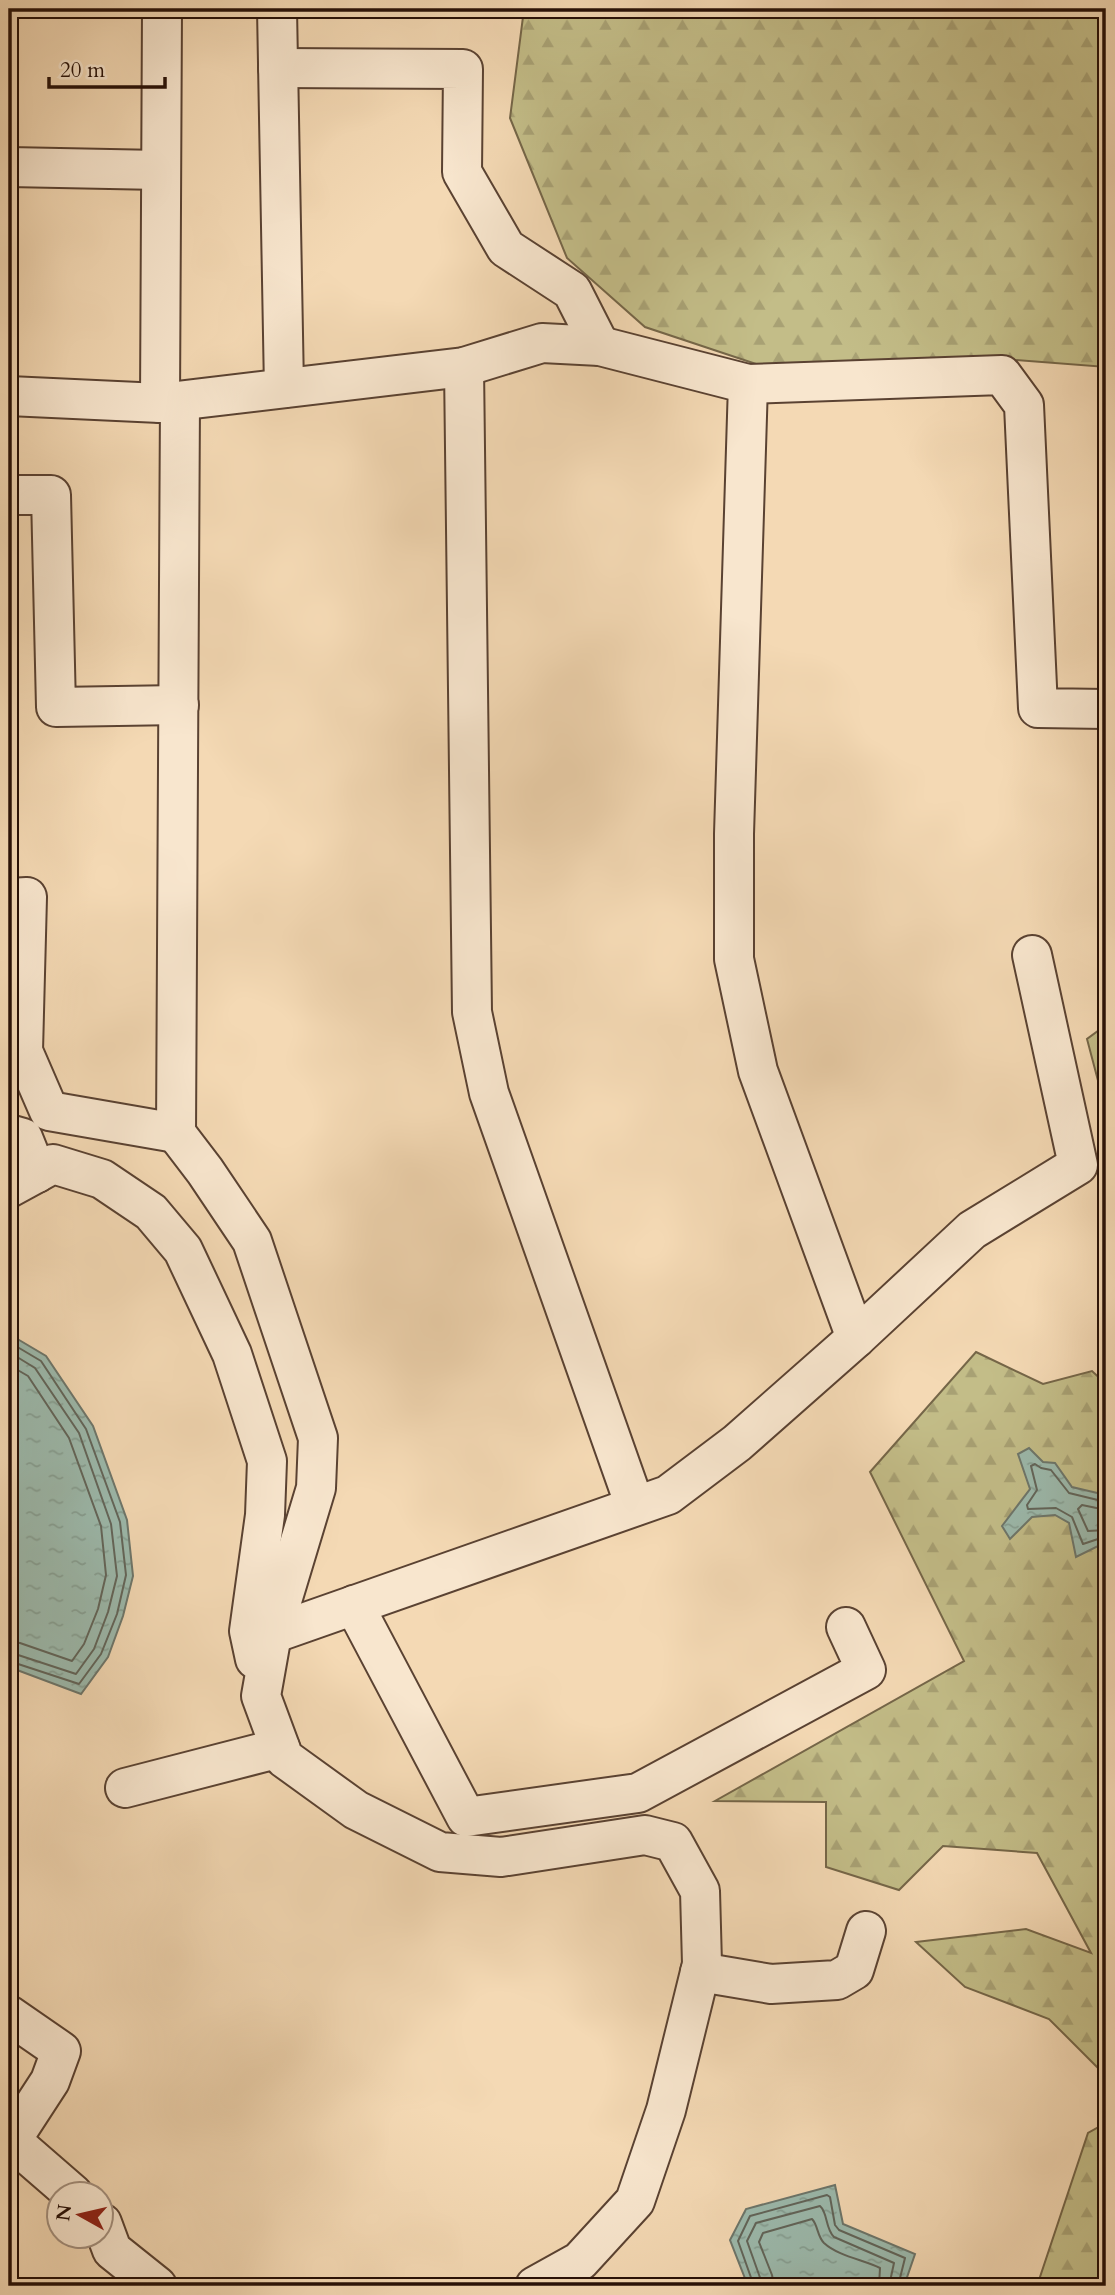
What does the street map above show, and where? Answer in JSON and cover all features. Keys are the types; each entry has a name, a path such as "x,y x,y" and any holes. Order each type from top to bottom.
{"street":[{"path":"162,9 160,170 179,705 176,1133 252,1241 318,1438 316,1488 272,1634 261,1696 284,1758 356,1810 440,1852 501,1857 645,1835 673,1842 700,1891 701,1972 666,2110 635,2201 580,2261 536,2286"},
{"path":"277,9 284,388"},
{"path":"278,68 463,69 462,172 506,248 572,291 600,346"},
{"path":"9,167 160,170"},
{"path":"9,396 170,402 464,367 542,343 600,346 748,384 1002,375 1024,405 1038,708 1106,709"},
{"path":"464,367 472,1013 489,1093 635,1506"},
{"path":"748,384 734,835 734,959 758,1071 856,1338"},
{"path":"9,495 51,495 56,707 179,705"},
{"path":"9,898 27,897 23,1051 49,1111 176,1133"},
{"path":"272,1634 668,1495 737,1443 856,1338 972,1230 1078,1165 1032,955"},
{"path":"9,1134 23,1138 23,1180 53,1164 102,1179 151,1212 183,1250 232,1354 267,1461 265,1514 249,1631 262,1689"},
{"path":"354,1605 467,1817 638,1793 866,1670 846,1627"},
{"path":"125,1788 280,1748"},
{"path":"701,1972 771,1984 837,1980 854,1969 866,1931"},
{"path":"9,2015 61,2051 50,2081 10,2142 57,2180"},
{"path":"112,2250 157,2286"}],"green space":[{"path":"524,9 1106,9 1106,367 1002,359 762,366 645,327 567,258 510,118"},
{"path":"1106,1025 1106,1111 1087,1039"},
{"path":"976,1352 1043,1384 1092,1371 1106,1384 1106,2076 1049,2019 965,1987 916,1942 1026,1929 1091,1953 1037,1853 943,1846 899,1890 826,1867 826,1802 715,1801 964,1661 870,1472"},
{"path":"1106,2123 1106,2286 1037,2286 1088,2133"}],"water":[{"path":"9,1334 46,1356 93,1426 127,1520 133,1576 123,1616 108,1657 81,1694 9,1667"},
{"path":"1029,1448 1043,1462 1055,1463 1072,1487 1106,1495 1106,1546 1100,1545 1076,1557 1069,1523 1055,1515 1032,1517 1010,1539 1002,1526 1030,1489 1018,1454"},
{"path":"835,2185 843,2224 915,2254 904,2286 748,2286 730,2240 746,2209"}]}
